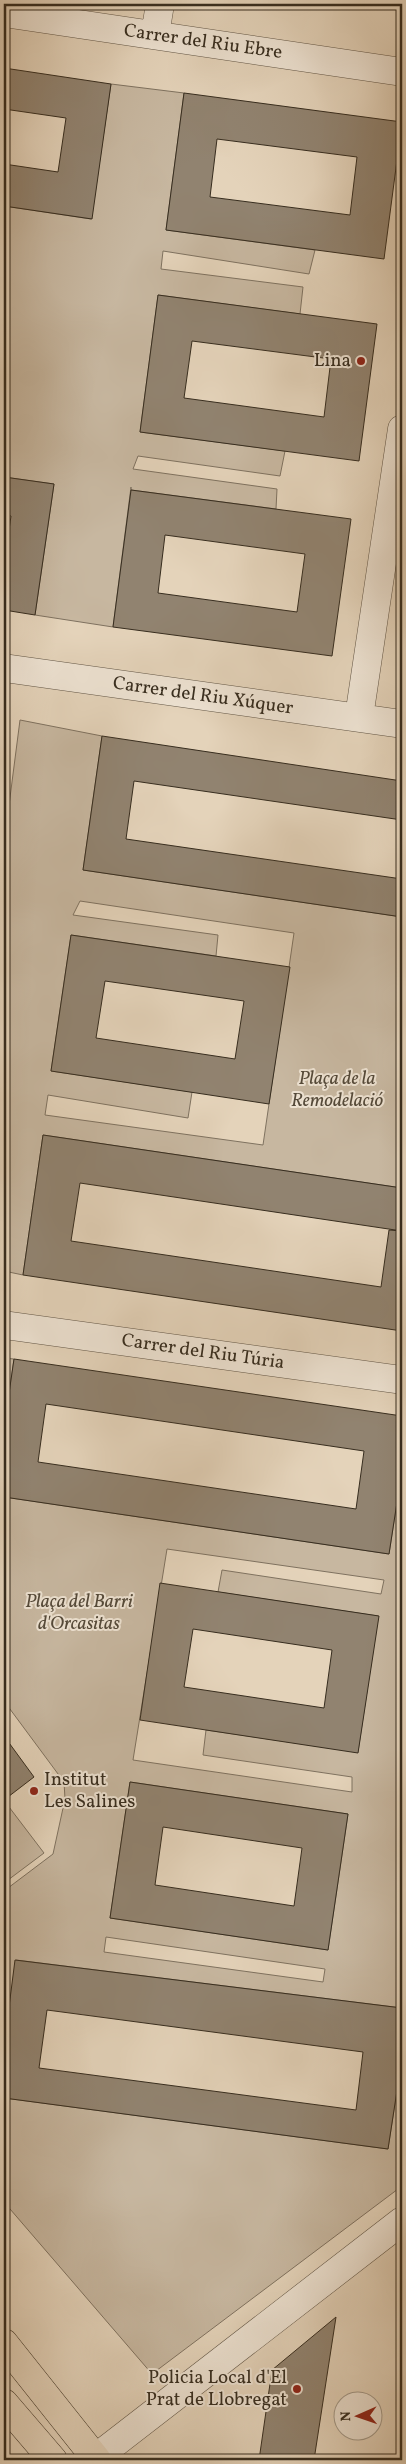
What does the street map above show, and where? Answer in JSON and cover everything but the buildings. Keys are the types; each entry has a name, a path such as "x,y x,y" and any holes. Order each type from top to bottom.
{"main road":[{"path":"4,2343 95,2460"},
{"path":"4,2403 53,2460"}],"street":[{"path":"155,35 160,4"},
{"name":"Carrer del Riu Ebre","path":"4,13 402,72"},
{"path":"359,717 402,429"},
{"name":"Carrer del Riu Xúquer","path":"4,668 402,724"},
{"name":"Carrer del Riu Túria","path":"4,1325 402,1380"},
{"path":"95,2460 402,2221"}],"green space":[{"path":"111,84 184,93 166,230 315,250 309,274 163,251 161,269 303,287 300,314 158,295 140,432 285,451 280,476 138,456 133,469 277,489 276,509 131,490 131,487 113,627 35,615 54,484 4,477 4,206 91,219"},
{"name":"Plaça de la Remodelació","path":"20,720 102,736 83,870 402,917 402,1188 43,1135 23,1275 4,1271 4,844","holes":["80,901 294,933 263,1145 45,1115 48,1095 188,1118 192,1092 51,1071 71,935 216,956 218,935 73,915"]},
{"path":"4,1358 14,1359 4,1428"},
{"name":"Plaça del Barri d'Orcasitas","path":"402,1470 402,1937 399,1958 402,1959 402,2008 16,1960 4,2046 4,1891 53,1854 65,1799 64,1782 4,1701 4,1497 389,1554","holes":["167,1549 384,1580 381,1594 222,1570 218,1592 378,1616 358,1752 206,1730 203,1755 352,1777 352,1792 133,1760","130,1782 348,1814 328,1950 110,1918","106,1937 325,1969 323,1982 104,1952"]},
{"path":"6,1803 44,1853 4,1883 4,1805"},
{"path":"402,2058 402,2186 152,2374 4,2202 4,2098 388,2149"}],"place":[{"name":"Lina","path":"361,361"},
{"name":"Institut Les Salines","path":"34,1791"},
{"name":"Policia Local d'El Prat de Llobregat","path":"297,2389"}]}
